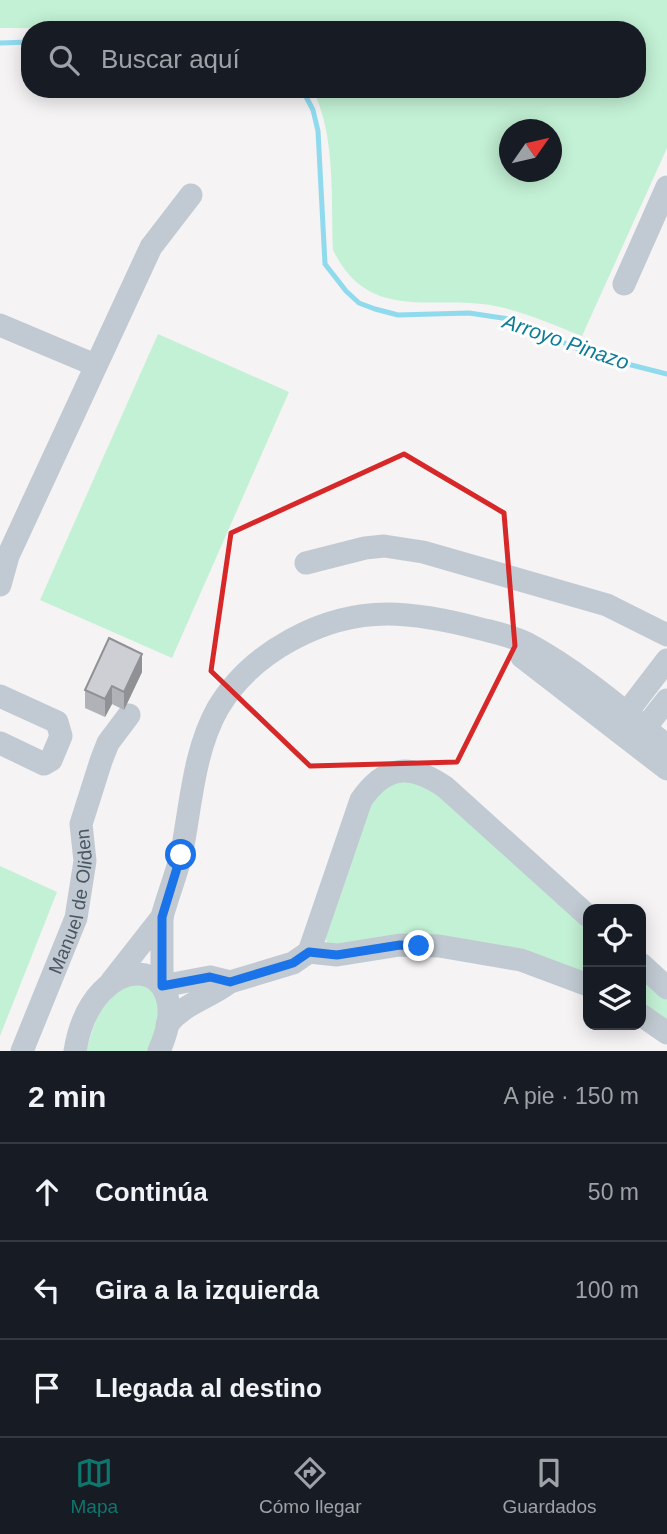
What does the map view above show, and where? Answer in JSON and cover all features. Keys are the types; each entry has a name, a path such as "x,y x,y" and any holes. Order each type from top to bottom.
{"street":[{"path":"624,284 667,187"},
{"path":"0,585 8,556 150,247 191,195"},
{"path":"0,325 94,365"},
{"path":"306,563 384,546 423,552 607,605 667,635"},
{"path":"159,1051 167,1025 166,995 162,986 162,917 181,855 200,756 208,731 226,696 257,664 297,637 363,616 409,615 483,629 527,644 639,735 667,769"},
{"path":"621,720 667,660"},
{"path":"0,696 57,722 61,736 51,760 44,764 0,743"},
{"path":"639,735 667,700"},
{"name":"Manuel de Oliden","path":"22,1051 76,918 85,861 81,824 108,743 130,715"},
{"path":"639,735 667,746"},
{"path":"167,1025 178,1010 217,992 230,982 293,963 309,952 361,800 375,782 399,771 429,776 445,787 583,911"},
{"path":"75,1051 90,1010 162,917"},
{"path":"309,952 337,955 400,945 439,946 521,960 583,983"},
{"path":"644,967 667,988"},
{"path":"111,982 118,976 139,972 153,978 162,986"},
{"path":"162,986 210,977 230,982"},
{"path":"646,1018 667,1033"}],"highlighted area":[{"path":"404,454 504,513 515,646 457,762 310,766 211,671 231,533"}],"green space":[{"path":"0,0 667,0 667,148 582,336 529,315 495,306 426,303 383,297 365,288 348,273 333,250 329,146 316,98 646,98 646,21 21,21 21,28 0,28"},
{"path":"158,334 289,392 172,658 40,600"},
{"path":"414,780 438,793 583,922 583,973 577,970 333,945 326,941 324,934 364,817 379,791 395,782"},
{"path":"0,866 57,892 0,1036"},
{"path":"646,979 667,998 667,1025 646,1010"},
{"path":"135,981 151,985 163,1004 152,1051 86,1051 93,1028 107,1002"}],"building":[{"path":"109,638 142,654 124,692 112,686 105,699 85,690"}],"waterway":[{"name":"Arroyo Pinazo","path":"0,43 21,42"},
{"name":"Arroyo Pinazo","path":"307,98 318,131 325,264 359,303 398,315 469,313 509,319 592,355 667,374"}],"route":[{"path":"181,855 162,917 162,986 176,986 210,977 230,982 293,963 309,952 337,955 400,945 419,946"}]}
